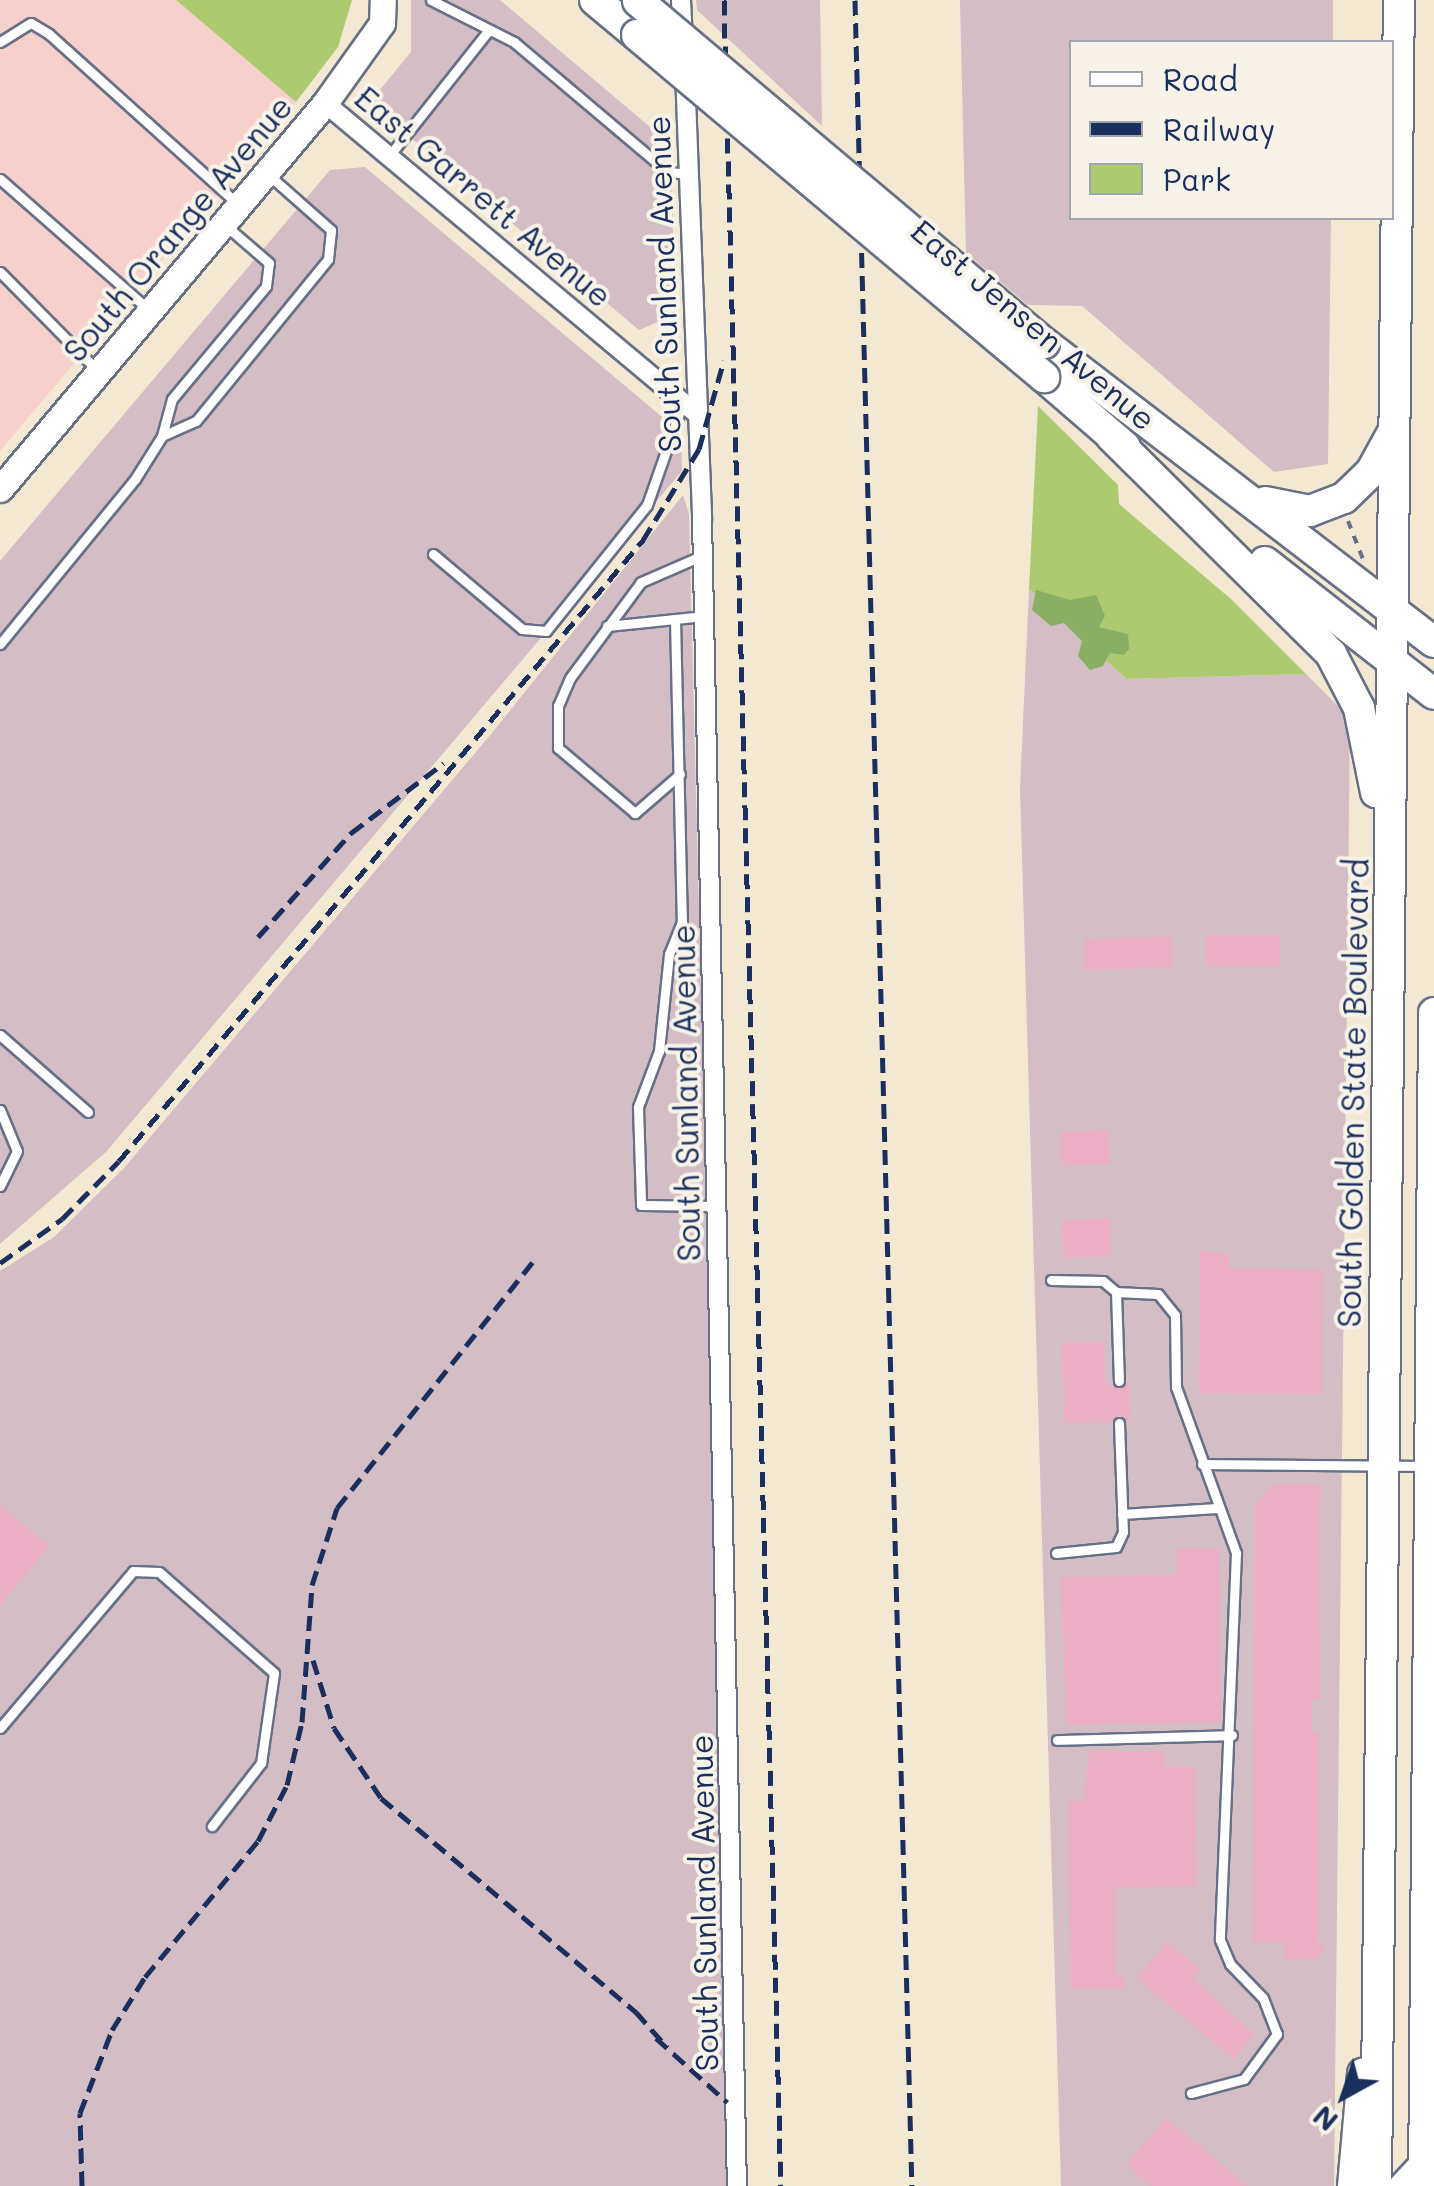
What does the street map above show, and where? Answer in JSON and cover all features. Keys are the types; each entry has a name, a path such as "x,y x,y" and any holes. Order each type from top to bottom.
{"main road":[{"name":"East Jensen Avenue","path":"595,0 1111,436 1434,694"},
{"name":"South Golden State Boulevard","path":"1376,2186 1399,0"},
{"name":"East Jensen Avenue","path":"637,1 1044,343 1434,642"},
{"path":"1249,498 1292,510 1328,506 1371,472 1395,427"},
{"path":"1111,436 1308,628 1344,673 1373,765 1389,900"},
{"path":"1428,2161 1434,1013"},
{"path":"1427,1869 1434,1948"},
{"path":"1353,2186 1354,2122 1379,1982"}],"street":[{"name":"South Orange Avenue","path":"0,489 325,103 382,23 383,0"},
{"name":"South Sunland Avenue","path":"681,0 690,174 690,408 703,555 737,2186"},
{"name":"East Garrett Avenue","path":"325,103 690,408"},
{"path":"1397,2186 1428,2161"}],"lane":[{"path":"431,0 514,42 668,172 690,174"},
{"path":"0,42 31,23 49,34 231,214 271,273 172,398 162,436 135,479 0,644"},
{"path":"389,156 488,31"},
{"path":"162,436 196,421 328,259 331,230 266,173"},
{"path":"0,179 150,311"},
{"path":"0,272 99,372"},
{"path":"433,554 522,629 546,631 647,506 690,408"},
{"path":"680,774 635,813 558,748 558,706 607,626 641,582 703,555"},
{"path":"607,626 704,616"},
{"path":"675,619 682,922 670,954 660,1051 638,1107 641,1205 718,1206"},
{"path":"0,1035 88,1112"},
{"path":"0,1110 16,1150 0,1186"},
{"path":"1051,1280 1104,1281 1116,1292 1158,1294 1175,1315 1176,1387 1236,1553 1232,1735 1221,1827 1220,1940 1230,1964 1263,1998 1277,2034 1244,2079 1191,2093"},
{"path":"1116,1292 1118,1381"},
{"path":"1056,1553 1116,1547 1122,1514 1119,1423"},
{"path":"1202,1464 1430,1466"},
{"path":"1122,1514 1217,1508"},
{"path":"0,1728 133,1571 160,1572 274,1672 261,1763 212,1826"},
{"path":"1057,1740 1232,1735"}],"path":[{"path":"1344,512 1368,568"}],"shaded area":[{"path":"0,0 176,0 296,102 0,451"},
{"path":"411,0 500,0 670,144 676,314 639,330 369,103 411,52"},
{"path":"696,0 820,0 822,126 697,10"},
{"path":"960,0 1333,0 1333,40 1069,40 1069,220 1331,220 1328,464 1274,472 1082,306 1028,305 966,253"},
{"path":"365,167 681,433 682,471 106,1152 0,1244 0,561 330,170"},
{"path":"683,495 689,514 731,2186 0,2186 0,1271 54,1237 124,1168 492,733"},
{"path":"1029,589 1126,679 1306,674 1350,718 1334,2186 1061,2186 1020,789"}],"green space":[{"path":"176,0 352,0 338,47 296,102"},
{"path":"1038,406 1118,485 1119,504 1231,599 1306,674 1126,679 1029,589"},
{"path":"1036,590 1070,600 1096,595 1105,616 1099,627 1128,634 1129,649 1124,655 1110,653 1103,666 1090,670 1078,656 1082,641 1064,623 1051,626 1032,610"}],"building":[{"path":"1206,935 1280,935 1280,966 1206,966"},
{"path":"1172,936 1173,967 1085,970 1084,939"},
{"path":"1109,1130 1110,1164 1061,1166 1060,1132"},
{"path":"1110,1218 1111,1256 1063,1258 1062,1220"},
{"path":"1200,1250 1230,1254 1230,1268 1323,1270 1322,1394 1199,1393"},
{"path":"1104,1342 1105,1382 1118,1389 1129,1381 1130,1422 1120,1415 1111,1422 1064,1423 1062,1343"},
{"path":"1271,1485 1321,1485 1320,1699 1312,1699 1312,1731 1319,1732 1318,1944 1324,1944 1318,1960 1285,1959 1285,1942 1253,1942 1255,1505"},
{"path":"0,1505 49,1546 0,1605"},
{"path":"1219,1548 1221,1722 1066,1725 1061,1577 1176,1575 1175,1549"},
{"path":"1165,1751 1165,1767 1195,1766 1197,1886 1115,1888 1116,1975 1125,1975 1125,1989 1071,1989 1068,1801 1084,1801 1089,1752"},
{"path":"1167,1941 1200,1969 1193,1979 1254,2034 1234,2060 1137,1978"},
{"path":"1166,2118 1248,2186 1151,2186 1126,2165"}],"railway":[{"path":"724,0 781,2186"},
{"path":"855,0 912,2186"},
{"path":"0,1263 62,1219 119,1161 643,540 699,449 724,360"},
{"path":"258,937 351,833 444,763"},
{"path":"82,2186 80,2113 112,2030 145,1977 258,1841 287,1785 302,1722 312,1585 337,1508 535,1259"},
{"path":"313,1660 334,1728 381,1798 636,2012 667,2047"},
{"path":"656,2038 727,2102"}]}
